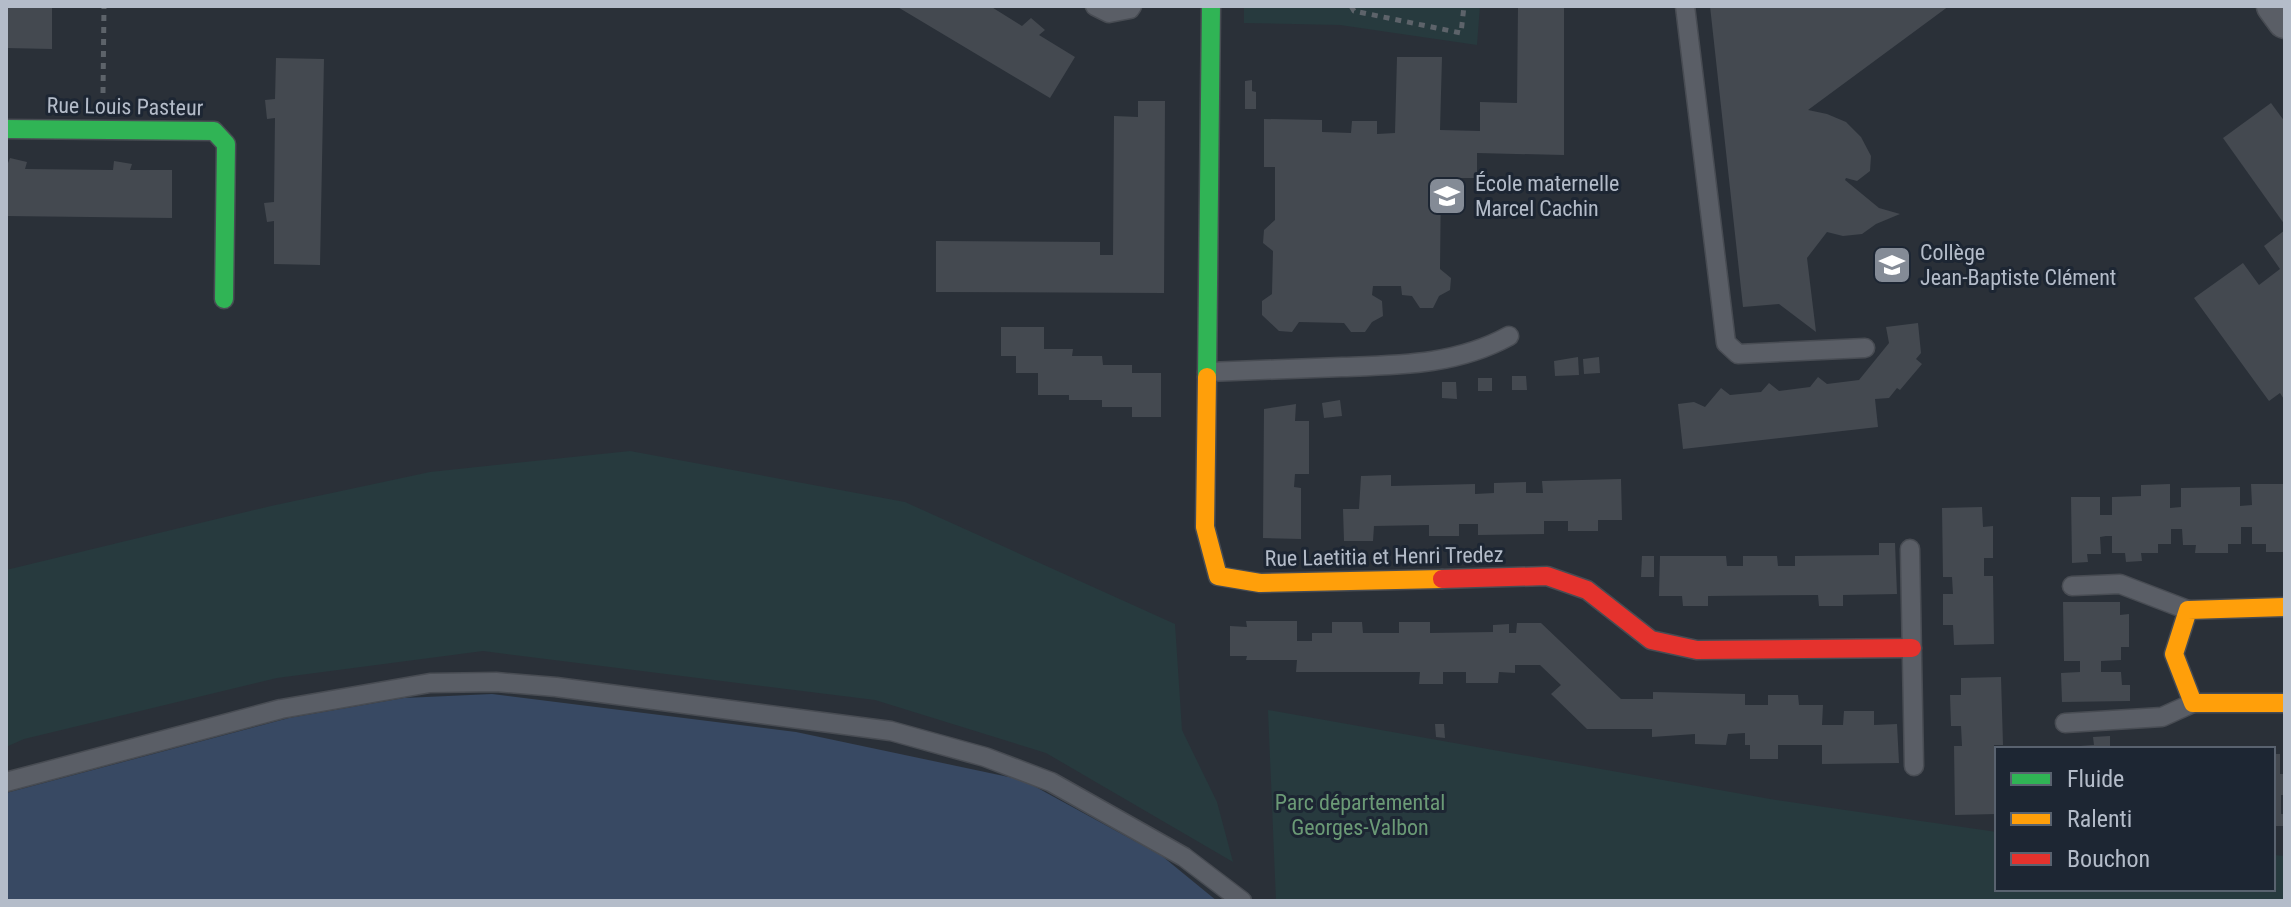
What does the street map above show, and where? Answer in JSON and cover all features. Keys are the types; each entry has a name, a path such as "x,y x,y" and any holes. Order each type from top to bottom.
{"street":[{"name":"Rue Laetitia et Henri Tredez","path":"1211,6 1205,527 1218,576 1260,583 1547,576 1587,590 1651,640 1697,650 1912,648"},
{"path":"2274,6 2285,21"},
{"name":"Rue Louis Pasteur","path":"6,129 214,131 226,144 224,299"},
{"path":"2285,607 2188,610 2174,654 2193,703 2285,703"}],"lane":[{"path":"1095,6 1109,13 1132,6"},
{"path":"1685,6 1726,343 1738,354 1865,348"},
{"path":"1207,372 1424,364 1463,356 1509,336"},
{"path":"1910,549 1914,766"},
{"path":"2072,586 2120,584 2188,610"},
{"path":"6,782 281,709 430,683 496,682 556,687 891,731 985,757 1064,789 1184,857 1242,901"},
{"path":"2065,723 2162,717 2193,703"}],"path":[{"path":"102,130 104,6"},
{"path":"1351,6 1354,11 1461,33 1464,6"}],"green space":[{"path":"1244,6 1480,6 1477,45 1340,25 1244,23"},
{"path":"630,451 905,502 1175,624 1182,730 1217,802 1233,862 1046,753 875,700 483,651 277,678 24,739 6,747 6,570 271,506 430,472"},
{"name":"Parc départemental Georges-Valbon","path":"1268,710 1776,800 1995,832 1995,891 2275,891 2275,855 2285,856 2285,901 1276,901"}],"water":[{"path":"492,694 796,732 1023,780 1162,856 1217,901 6,901 6,793 289,718 404,698"}],"building":[{"path":"6,6 52,6 52,49 6,48"},
{"path":"896,6 990,6 1022,26 1031,18 1045,30 1039,35 1075,57 1050,98"},
{"path":"1518,6 1564,6 1564,155 1477,153 1477,178 1441,178 1440,269 1451,278 1450,290 1439,296 1433,308 1420,308 1412,296 1402,295 1401,286 1373,286 1372,295 1382,301 1383,316 1372,322 1365,332 1351,332 1344,323 1299,322 1292,332 1279,331 1262,315 1262,301 1272,294 1273,251 1263,243 1264,230 1275,220 1275,167 1264,167 1264,119 1322,120 1322,132 1351,133 1352,121 1377,121 1377,134 1395,133 1397,57 1442,57 1440,130 1480,131 1480,102 1517,103"},
{"path":"1710,6 1949,6 1808,110 1846,122 1861,137 1871,156 1870,171 1857,181 1845,180 1879,208 1900,214 1862,234 1843,236 1827,232 1807,258 1816,332 1779,304 1743,307"},
{"path":"276,58 324,59 320,265 274,264 274,221 267,222 264,203 274,202 275,118 267,119 265,100 275,99"},
{"path":"1252,80 1256,109 1245,109 1245,81"},
{"path":"1138,101 1165,101 1164,293 936,292 936,241 1100,242 1100,255 1113,255 1114,116 1138,117"},
{"path":"2271,103 2285,122 2285,225 2223,138"},
{"path":"10,158 27,162 25,169 113,170 114,161 132,164 130,170 172,170 172,218 6,216 6,168"},
{"path":"2285,230 2285,401 2280,393 2269,401 2194,298 2243,263 2259,285 2280,269 2264,246"},
{"path":"1918,323 1921,353 1916,359 1922,364 1900,390 1897,388 1889,398 1875,399 1878,427 1683,449 1678,404 1694,402 1705,407 1721,388 1730,395 1761,392 1769,383 1779,391 1810,387 1818,377 1827,384 1859,380 1889,343 1886,327"},
{"path":"1001,327 1044,327 1044,349 1073,349 1072,356 1102,356 1103,365 1132,365 1132,373 1161,373 1161,417 1132,417 1132,407 1102,407 1102,400 1069,400 1069,395 1038,395 1038,373 1016,373 1016,356 1001,356"},
{"path":"1578,357 1579,375 1555,376 1554,361"},
{"path":"1599,357 1600,373 1584,374 1583,359"},
{"path":"1512,376 1526,376 1527,390 1512,390"},
{"path":"1478,378 1492,378 1492,391 1478,391"},
{"path":"1442,382 1456,382 1457,399 1442,398"},
{"path":"1340,400 1342,416 1324,418 1322,403"},
{"path":"1296,404 1295,421 1309,421 1309,474 1295,474 1294,487 1301,488 1301,539 1263,538 1264,409"},
{"path":"1391,475 1391,486 1475,484 1475,494 1494,493 1494,483 1526,482 1526,493 1543,493 1542,481 1621,479 1622,520 1598,520 1598,531 1568,531 1568,521 1544,521 1544,534 1478,535 1478,524 1459,524 1459,536 1429,536 1429,525 1374,526 1373,541 1344,541 1343,509 1359,509 1361,476"},
{"path":"2170,484 2170,508 2181,507 2181,488 2240,487 2240,506 2252,505 2251,484 2285,484 2285,552 2266,552 2266,544 2252,544 2252,527 2241,527 2241,544 2228,544 2228,553 2195,553 2196,545 2183,545 2182,529 2171,529 2171,544 2158,544 2158,553 2141,553 2142,561 2126,562 2125,553 2112,553 2112,536 2106,536 2100,537 2101,554 2087,554 2088,562 2072,563 2071,497 2100,497 2100,515 2112,515 2112,497 2141,496 2141,485"},
{"path":"1982,507 1983,527 1993,526 1993,558 1984,558 1984,576 1993,576 1994,644 1954,645 1953,625 1943,625 1943,594 1953,594 1952,577 1943,577 1942,508"},
{"path":"1879,543 1895,543 1897,594 1843,595 1843,606 1819,606 1818,595 1708,596 1708,606 1683,606 1682,596 1659,596 1660,556 1726,556 1727,566 1743,566 1743,556 1777,556 1778,566 1795,566 1795,556 1879,555"},
{"path":"1642,556 1654,556 1654,577 1641,577"},
{"path":"2063,602 2120,602 2120,615 2129,614 2129,647 2121,647 2121,660 2101,661 2101,672 2121,672 2122,685 2130,685 2130,701 2062,702 2061,673 2080,672 2080,661 2064,661"},
{"path":"1246,621 1297,621 1297,641 1312,641 1312,633 1332,633 1332,622 1362,622 1363,633 1399,633 1399,622 1430,622 1430,633 1493,632 1493,625 1509,624 1509,633 1516,633 1517,623 1541,623 1621,699 1653,699 1653,692 1745,694 1745,705 1768,705 1768,695 1798,695 1799,705 1823,705 1822,725 1843,725 1844,711 1874,711 1874,725 1897,724 1899,763 1822,764 1822,745 1778,745 1778,759 1750,759 1750,745 1745,745 1745,733 1728,734 1726,745 1695,744 1695,734 1652,737 1652,729 1587,729 1551,694 1561,685 1540,665 1515,665 1515,673 1499,672 1498,683 1466,683 1466,672 1443,672 1443,684 1419,684 1420,672 1296,672 1297,660 1246,660 1247,656 1230,656 1230,626 1247,627"},
{"path":"2001,677 2003,745 1994,745 1995,814 1955,815 1954,746 1962,746 1961,726 1951,726 1950,695 1961,695 1961,678"},
{"path":"1435,724 1444,724 1445,738 1436,737"},
{"path":"2110,736 2110,747 2080,747 2094,745 2093,737"},
{"path":"2275,754 2280,754 2280,774 2285,774 2281,814 2285,814 2285,826 2275,826"}],"traffic: fast":[{"path":"1207,377 1211,6"},
{"path":"6,129 214,131 226,144 224,299"}],"traffic: slow":[{"path":"1207,377 1205,527 1218,576 1260,583 1442,579"},
{"path":"2285,607 2188,610 2174,654 2193,703 2285,703"}],"traffic: jam":[{"path":"1442,579 1547,576 1587,590 1651,640 1697,650 1912,648"}],"place":[{"name":"École maternelle Marcel Cachin","path":"1447,196"},
{"name":"Collège Jean-Baptiste Clément","path":"1892,265"}]}
